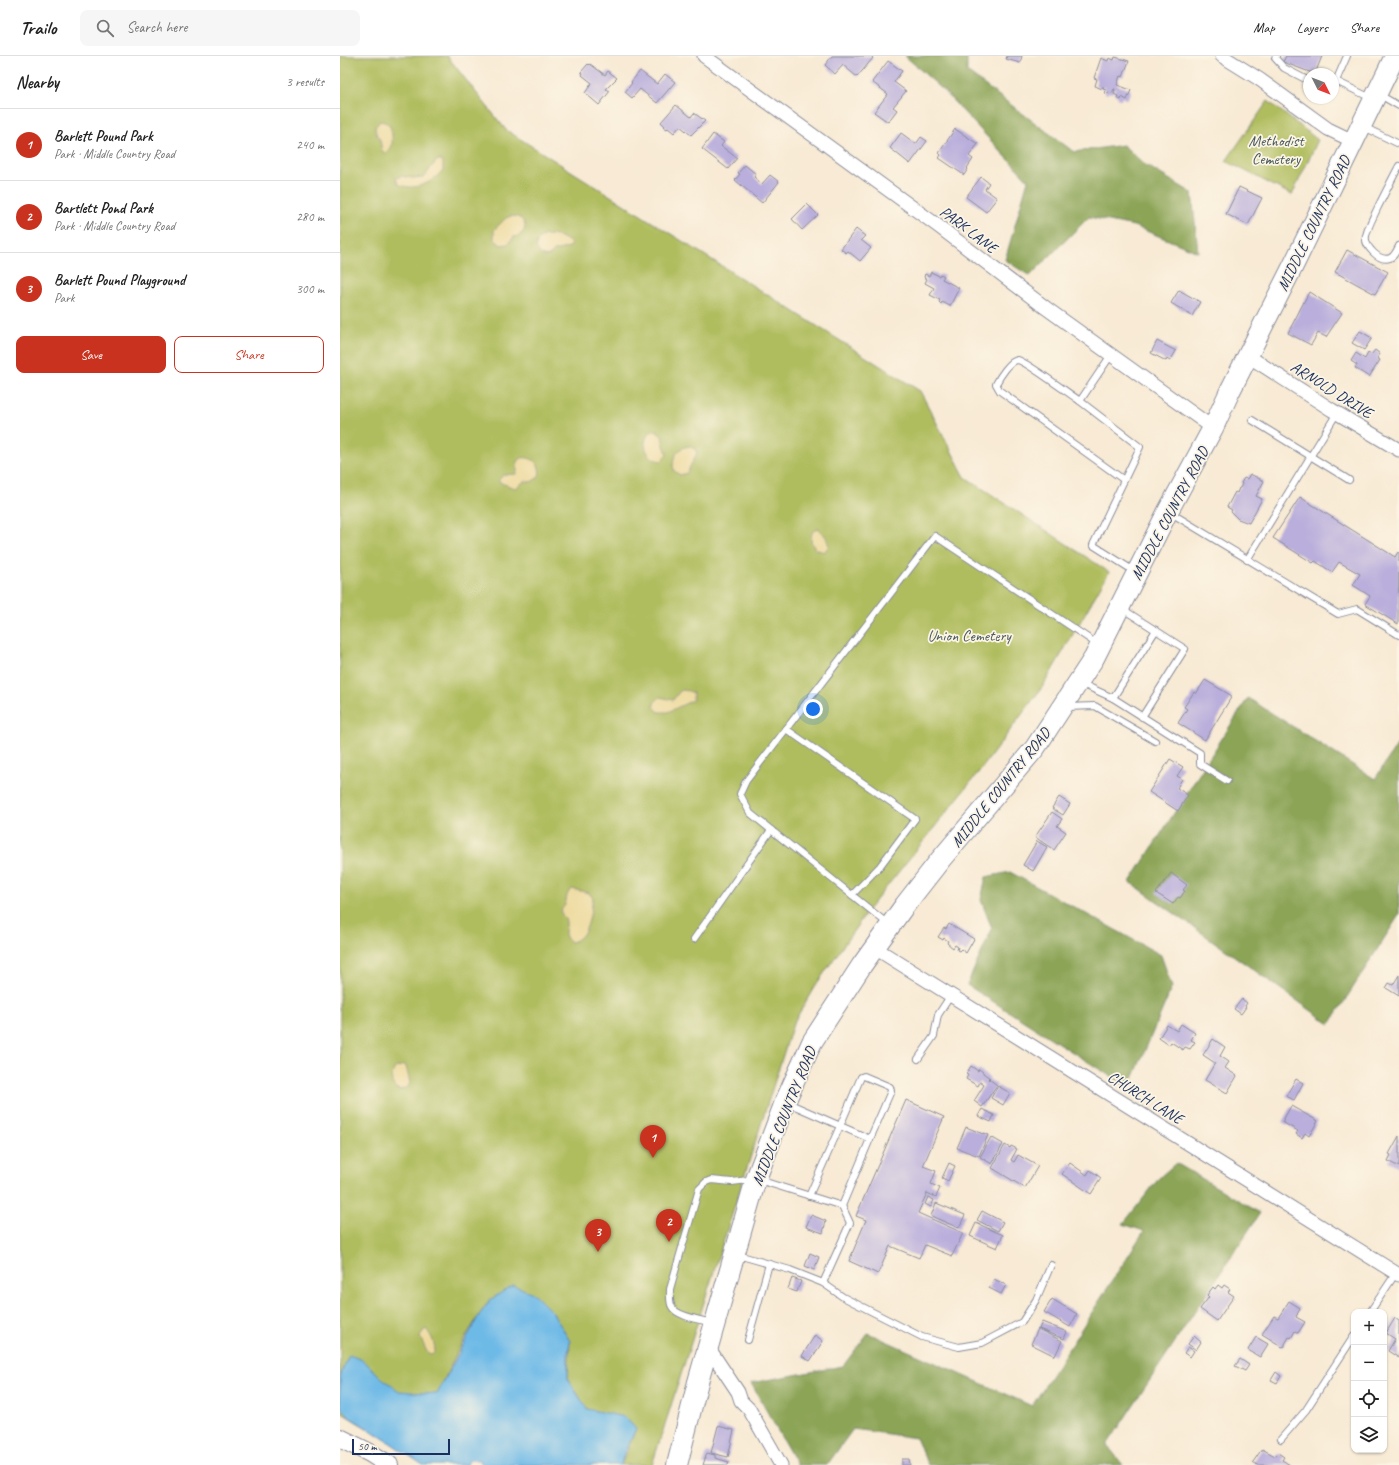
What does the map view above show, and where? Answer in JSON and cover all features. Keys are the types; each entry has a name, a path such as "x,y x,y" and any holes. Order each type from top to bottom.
{"main road":[{"name":"MIDDLE COUNTRY ROAD","path":"677,1465 698,1382 756,1179 785,1102 812,1042 862,965 941,859 1035,748 1094,658 1168,511 1213,428 1395,56"}],"street":[{"name":"PARK LANE","path":"704,56 932,222 1046,308 1213,428"},
{"path":"1222,56 1259,79 1328,129 1357,134"},
{"name":"ARNOLD DRIVE","path":"1248,356 1337,413 1399,450"},
{"name":"CHURCH LANE","path":"875,948 1397,1274"},
{"path":"708,1347 738,1392 741,1401 749,1409 781,1465"},
{"path":"340,1438 370,1453 389,1465"}],"lane":[{"path":"1276,56 1275,58 1284,68 1303,78"},
{"path":"1339,73 1347,56"},
{"path":"1339,85 1375,96 1399,106"},
{"path":"1357,134 1399,144"},
{"path":"1399,166 1370,224 1366,238 1368,245 1373,252 1384,258 1390,258 1395,254 1399,246"},
{"path":"1080,401 1111,355"},
{"path":"1124,480 1000,391 996,384 1010,364 1018,360 1028,365 1080,401 1140,448 1093,545 1137,573"},
{"path":"1247,560 1337,413"},
{"path":"1252,420 1349,480"},
{"path":"1168,511 1338,614 1357,608 1399,635"},
{"path":"891,926 750,813 740,794 746,781 935,536 1100,646"},
{"path":"1120,607 1185,649 1142,717"},
{"path":"1112,698 1156,630"},
{"path":"1079,682 1112,698 1200,753 1200,764 1227,781"},
{"path":"1063,707 1095,706 1154,741"},
{"path":"786,729 915,819 880,866 852,895"},
{"path":"694,939 771,830"},
{"path":"918,1059 934,1036 938,1016 951,995"},
{"path":"808,1196 861,1078 864,1076 890,1087 890,1091 842,1206 850,1223 823,1283"},
{"path":"785,1102 870,1139"},
{"path":"715,1323 689,1317 675,1311 671,1304 670,1289 699,1189 702,1185 711,1180 732,1182 756,1179 842,1206"},
{"path":"734,1254 790,1270 823,1283 843,1297 922,1337 959,1347 982,1344 1022,1322 1036,1300 1051,1265"},
{"path":"748,1340 769,1264"},
{"path":"1372,1309 1397,1274"},
{"path":"1281,1439 1306,1410 1351,1341"}],"green space":[{"name":"Union Cemetery","path":"340,56 447,56 506,130 920,391 965,477 1109,572 1043,686 982,768 868,910 813,989 793,1024 652,1465 621,1465 636,1429 587,1409 568,1379 570,1341 490,1300 466,1336 446,1375 413,1456 340,1412"},
{"path":"905,56 967,56 967,72 1074,152 1123,145 1144,164 1192,193 1198,252 1134,226 1089,217 1030,276 1005,260 1028,180 942,89"},
{"name":"Methodist Cemetery","path":"1268,101 1318,140 1292,195 1226,161"},
{"path":"1248,698 1375,779 1399,742 1399,915 1330,1024 1130,882"},
{"path":"1010,872 1161,955 1172,987 1129,1088 967,985 992,929 981,900 986,877"},
{"path":"1176,1163 1260,1213 1107,1445 1123,1465 928,1465 916,1438 853,1429 827,1465 797,1465 751,1383 843,1366 868,1333 1032,1406 1144,1231 1123,1224 1160,1177"}],"sand":[{"path":"380,121 388,124 391,132 392,145 385,153 382,151 375,127"},
{"path":"437,160 443,161 443,170 434,179 417,187 398,184 396,178 401,176 412,178 424,177"},
{"path":"511,216 521,219 524,222 525,229 519,235 514,237 508,244 501,245 494,239 494,230 506,218"},
{"path":"546,235 563,238 571,244 570,247 554,251 546,257 542,255 536,247 537,242"},
{"path":"652,431 656,431 662,436 667,453 662,461 652,458 646,450 646,440"},
{"path":"689,446 695,449 697,453 687,473 680,475 674,471 674,458 681,449"},
{"path":"521,458 529,458 536,462 540,473 539,477 531,482 525,481 515,488 498,481 503,475 516,474 517,461"},
{"path":"819,529 826,537 829,546 824,552 815,549 811,541 812,532"},
{"path":"682,690 693,693 693,700 668,712 659,712 654,707 654,703 660,697 673,700"},
{"path":"572,889 589,893 593,898 588,925 585,931 576,940 570,942 566,936 566,921 561,913 561,910 565,905 568,894"},
{"path":"404,1065 406,1066 410,1083 408,1087 400,1090 393,1084 392,1074 395,1068"},
{"path":"426,1329 432,1337 435,1347 434,1353 430,1354 427,1352 420,1337"}],"water":[{"path":"513,1285 533,1293 553,1313 570,1341 568,1353 568,1379 587,1409 625,1417 636,1429 624,1453 621,1465 483,1465 479,1460 469,1460 467,1465 423,1465 349,1417 340,1405 340,1377 349,1355 363,1360 382,1378 399,1391 437,1394 478,1317 490,1300"}],"building":[{"path":"832,56 871,56 873,58 857,77 843,65 835,74 825,65"},
{"path":"1007,56 1022,56 1020,63 1006,59"},
{"path":"1286,56 1322,56 1317,68 1303,68 1303,70 1283,62"},
{"path":"1115,57 1129,61 1123,77 1120,76 1117,85 1131,90 1127,100 1122,97 1121,100 1117,98 1118,96 1114,94 1115,89 1112,93 1108,92 1108,94 1105,93 1106,90 1103,89 1104,87 1102,87 1102,89 1095,86 1097,79 1094,78 1101,58 1108,61 1109,58 1114,60"},
{"path":"888,61 902,71 894,82 906,91 893,107 897,110 888,122 874,112 888,94 872,82"},
{"path":"588,64 605,75 608,71 617,78 606,89 610,91 599,105 585,93 592,83 582,75 583,73 581,72"},
{"path":"640,71 657,84 665,74 675,82 657,103 640,89 632,98 625,92"},
{"path":"676,105 691,117 694,113 705,121 691,135 680,126 674,133 668,128 667,129 664,127 665,126 661,122"},
{"path":"955,129 978,144 969,156 973,159 964,175 939,158 941,155 939,153"},
{"path":"901,133 916,144 921,137 927,141 910,164 890,148"},
{"path":"713,134 724,142 721,146 737,158 728,169 702,149"},
{"path":"745,165 756,174 754,177 762,184 770,175 779,182 762,203 735,180 740,174 738,173"},
{"path":"981,177 989,183 985,189 997,198 986,212 966,197"},
{"path":"1239,187 1262,198 1248,225 1226,214"},
{"path":"807,204 818,215 802,230 792,219"},
{"path":"856,229 865,236 861,240 871,248 860,261 848,251 846,253 841,249"},
{"path":"1347,250 1388,272 1375,294 1335,272"},
{"path":"931,272 939,276 940,274 944,276 942,279 959,288 950,306 942,302 941,304 939,302 940,300 930,295 934,288 925,283 927,279 924,277 925,274 929,276"},
{"path":"1179,290 1200,302 1192,316 1171,303"},
{"path":"1309,292 1342,313 1326,337 1318,333 1311,345 1288,333"},
{"path":"1360,331 1372,338 1364,350 1352,343"},
{"path":"1157,341 1176,351 1170,361 1167,359 1166,361 1151,353"},
{"path":"1375,350 1380,354 1377,358 1380,360 1369,377 1355,368 1357,365 1351,361 1356,353 1365,359 1368,353 1371,355"},
{"path":"1250,474 1264,481 1256,496 1262,499 1249,523 1238,519 1231,512 1232,510 1227,507 1235,492 1237,493 1240,488 1244,478 1247,479"},
{"path":"1300,497 1395,557 1398,552 1399,553 1398,624 1365,604 1370,596 1353,585 1360,574 1339,562 1332,572 1315,561 1313,563 1273,538"},
{"path":"1205,680 1232,696 1205,740 1178,723 1187,709 1184,707 1194,692 1196,694"},
{"path":"1170,759 1183,767 1177,776 1182,779 1177,788 1188,795 1178,811 1149,792"},
{"path":"1059,797 1070,804 1063,815 1052,808"},
{"path":"1052,812 1062,819 1057,826 1066,832 1054,850 1035,837"},
{"path":"1037,841 1047,847 1033,871 1023,865"},
{"path":"1171,873 1187,885 1180,898 1178,897 1173,904 1156,893"},
{"path":"949,924 974,939 966,953 961,949 959,951 957,950 958,947 955,945 953,948 944,938 943,940 938,937 944,928 946,929"},
{"path":"1399,975 1399,996 1386,988 1389,983 1393,985"},
{"path":"1242,999 1247,1003 1241,1014 1234,1009"},
{"path":"1181,1024 1195,1033 1191,1040 1195,1042 1190,1049 1185,1047 1183,1050 1171,1042 1169,1045 1159,1038 1167,1025 1177,1031"},
{"path":"1213,1039 1225,1047 1220,1056 1229,1062 1225,1068 1237,1076 1227,1093 1205,1080 1215,1063 1203,1055"},
{"path":"971,1066 978,1071 979,1069 997,1085 982,1107 974,1101 984,1085 980,1082 978,1086 966,1079 968,1075 966,1074"},
{"path":"1296,1079 1303,1083 1294,1100 1286,1096"},
{"path":"998,1086 1010,1093 1003,1105 991,1098"},
{"path":"906,1100 944,1117 923,1166 936,1171 931,1184 940,1188 936,1197 927,1193 918,1213 963,1233 952,1256 925,1245 919,1258 890,1246 878,1274 849,1261 866,1220 856,1216"},
{"path":"1291,1106 1318,1121 1309,1136 1305,1133 1302,1138 1296,1134 1298,1131 1282,1122"},
{"path":"982,1109 994,1115 991,1122 978,1116"},
{"path":"966,1127 988,1135 979,1156 957,1148"},
{"path":"1399,1136 1399,1167 1388,1161 1391,1155 1389,1154"},
{"path":"991,1137 1003,1144 992,1164 980,1157"},
{"path":"1005,1145 1010,1148 1011,1146 1017,1149 1011,1160 1014,1162 1018,1155 1038,1166 1025,1188 992,1168"},
{"path":"949,1163 955,1166 948,1181 942,1178"},
{"path":"1070,1163 1087,1175 1090,1170 1101,1178 1091,1194 1062,1174"},
{"path":"928,1197 934,1200 931,1207 925,1204"},
{"path":"936,1203 965,1215 959,1228 931,1216"},
{"path":"982,1211 1003,1222 998,1231 977,1220"},
{"path":"811,1215 826,1221 823,1233 806,1227"},
{"path":"976,1223 1003,1235 997,1248 970,1236"},
{"path":"810,1253 819,1257 814,1270 805,1266"},
{"path":"792,1278 801,1281 797,1292 788,1289"},
{"path":"994,1279 1006,1285 1001,1294 989,1288"},
{"path":"1218,1285 1222,1288 1224,1285 1230,1289 1228,1292 1234,1296 1217,1321 1200,1309 1209,1297 1207,1295 1213,1287 1215,1289"},
{"path":"1052,1299 1077,1314 1070,1327 1044,1312"},
{"path":"1289,1301 1300,1308 1296,1317 1305,1322 1298,1333 1295,1331 1291,1338 1289,1337 1285,1346 1282,1347 1262,1334 1274,1316 1278,1318"},
{"path":"1395,1318 1399,1321 1399,1358 1388,1351 1395,1339 1387,1334"},
{"path":"1042,1322 1067,1332 1064,1339 1039,1329"},
{"path":"1038,1329 1062,1341 1055,1356 1031,1344"},
{"path":"815,1335 823,1341 810,1361 802,1356"},
{"path":"1194,1336 1201,1342 1196,1350 1188,1344"},
{"path":"1256,1337 1268,1344 1260,1357 1248,1350"},
{"path":"1188,1347 1194,1351 1190,1357 1184,1353"},
{"path":"1240,1359 1249,1365 1245,1371 1235,1366"},
{"path":"1276,1372 1281,1376 1277,1383 1271,1380"},
{"path":"718,1426 734,1430 728,1457 711,1453"},
{"path":"1262,1449 1275,1456 1278,1453 1284,1457 1282,1460 1290,1465 1257,1465 1253,1462"},
{"path":"707,1453 715,1455 715,1458 729,1462 728,1465 703,1465"},
{"path":"902,1459 909,1459 910,1465 902,1465"}],"place":[{"name":"Barlett Pound Park","path":"653,1158"},
{"name":"Bartlett Pond Park","path":"669,1242"},
{"name":"Barlett Pound Playground","path":"598,1252"}]}
